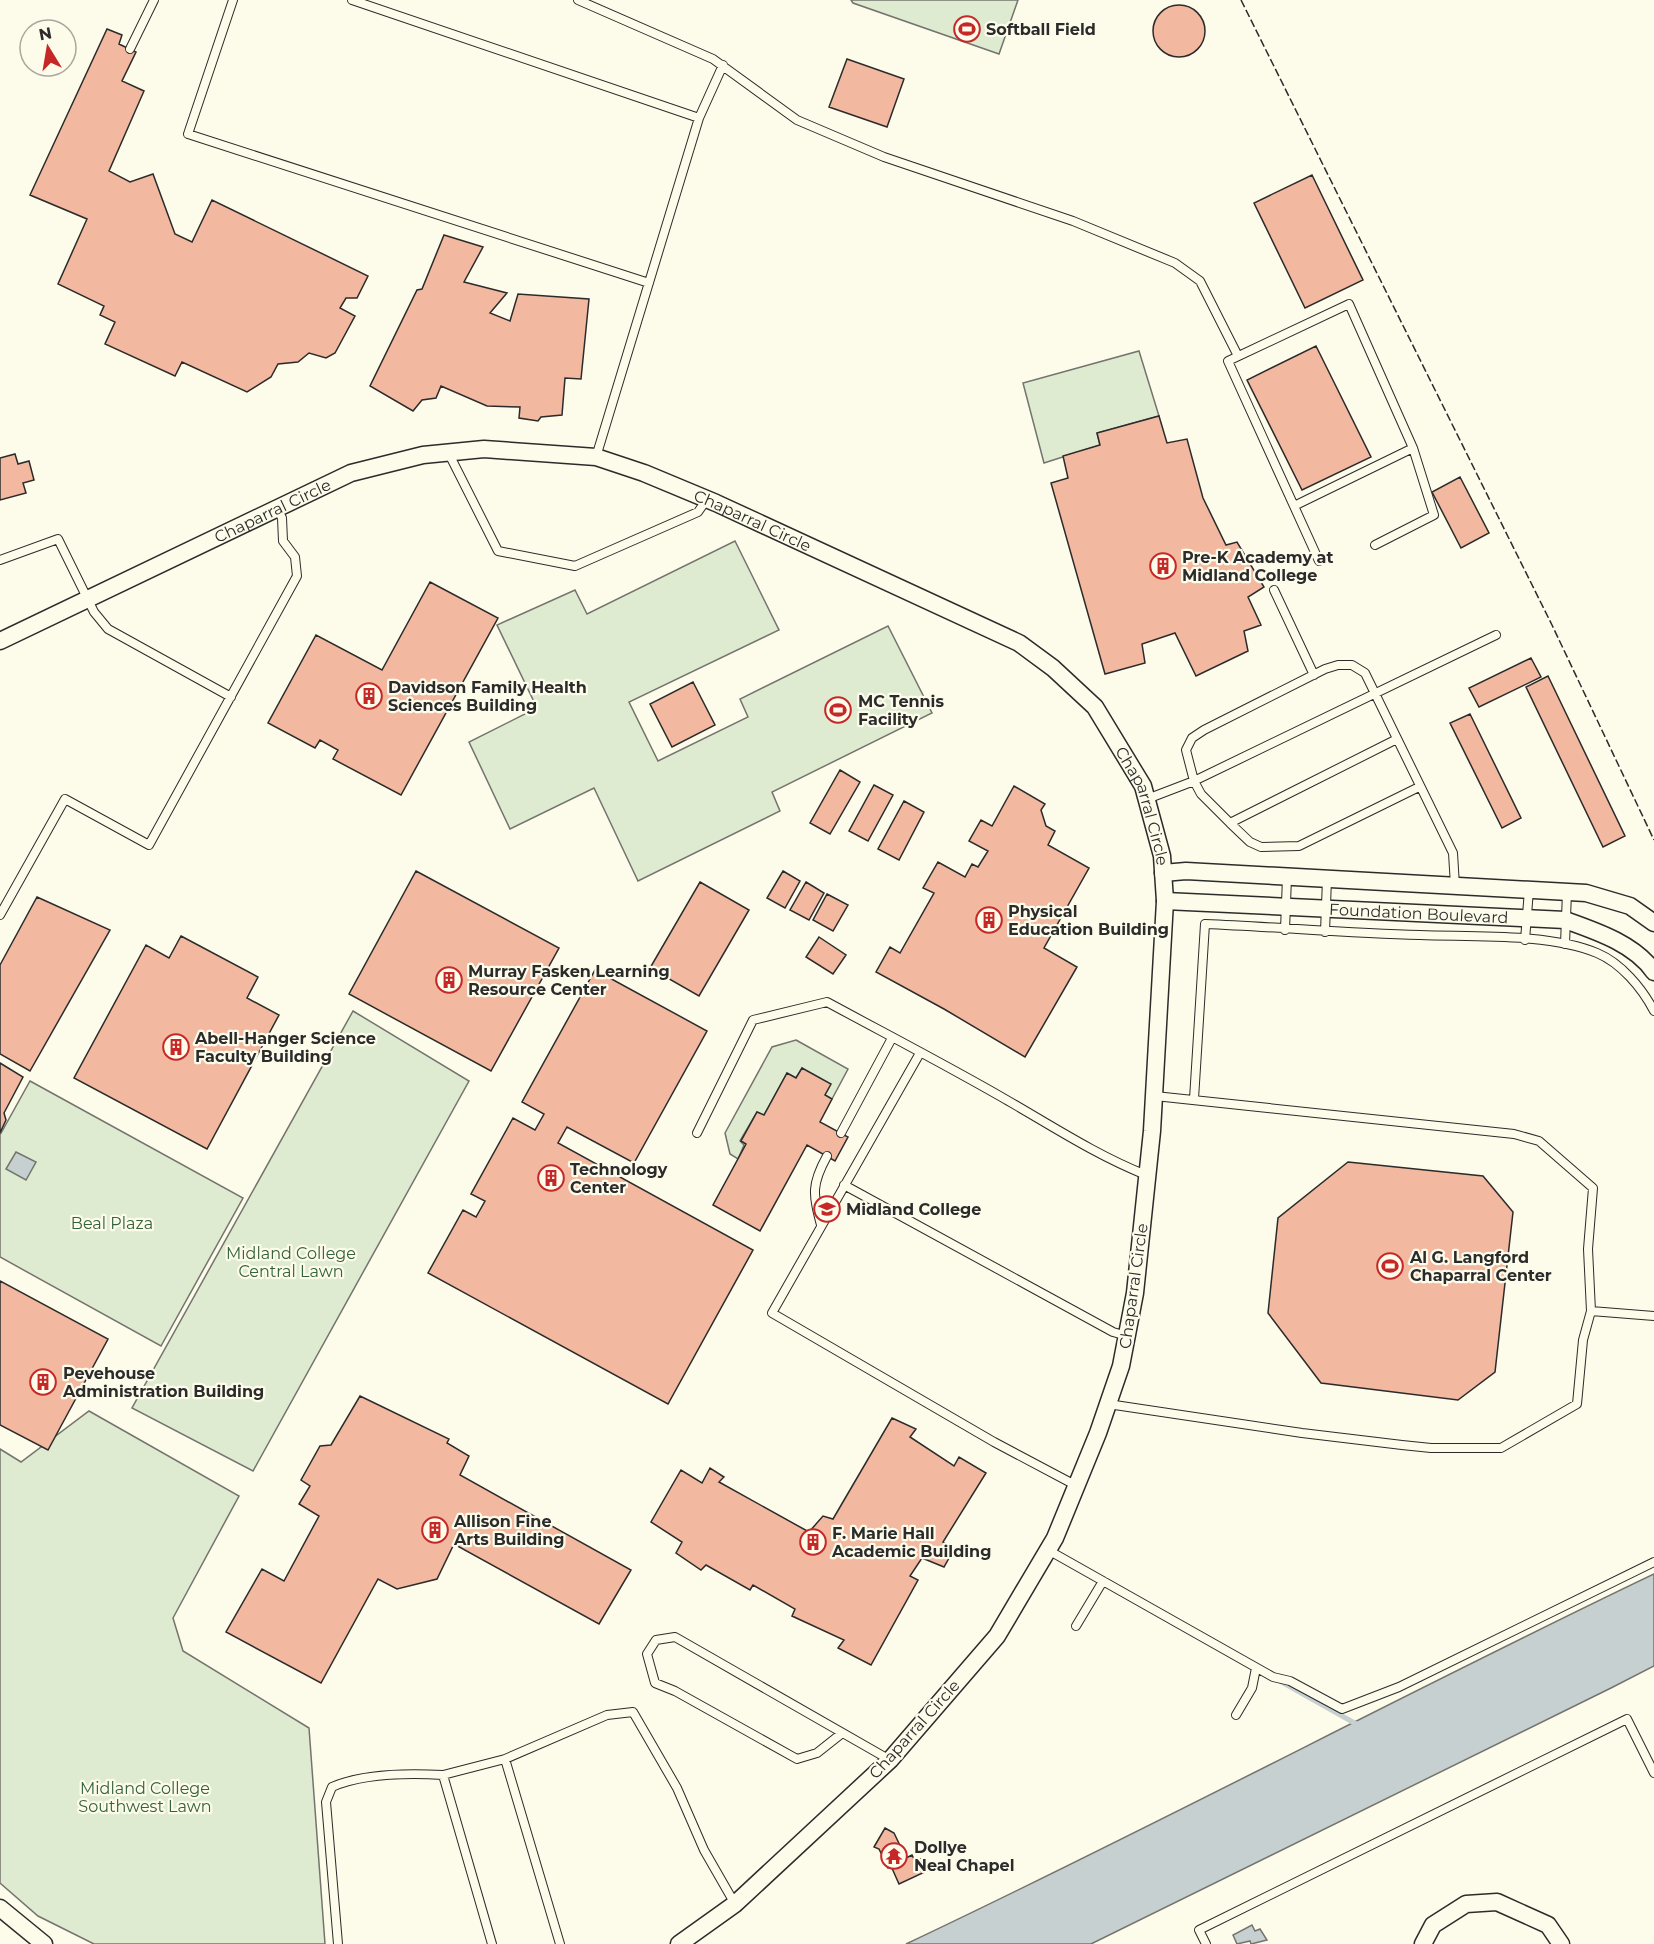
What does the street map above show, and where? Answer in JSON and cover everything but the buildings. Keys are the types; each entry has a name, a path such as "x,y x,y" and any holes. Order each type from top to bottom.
{"street":[{"name":"Chaparral Circle","path":"0,642 351,473 423,455 484,449 596,457 644,473 707,499 870,573 1031,652 1053,668 1095,707 1143,786 1162,856 1165,901 1155,1096 1135,1293 1127,1336 1121,1366 1077,1486 1048,1550 997,1636 890,1760 735,1904 679,1944"},
{"name":"Foundation Boulevard","path":"1163,873 1186,871 1586,893 1630,906 1654,923"},
{"name":"Foundation Boulevard","path":"1165,901 1286,909 1565,920 1604,934 1648,963 1654,972"},
{"path":"1423,1944 1433,1925 1466,1904 1497,1902 1548,1925 1561,1944"},
{"path":"0,1908 39,1943"}],"lane":[{"path":"130,49 154,0"},
{"path":"233,0 188,134 648,283"},
{"path":"352,0 699,118"},
{"path":"578,0 723,65 797,120 884,157 1073,221 1175,264 1200,281 1238,356"},
{"path":"596,457 699,118 723,65"},
{"path":"1319,561 1228,361 1349,304 1413,448 1434,515 1375,545"},
{"path":"1294,506 1413,448"},
{"path":"448,452 498,551 575,566 698,512 707,499"},
{"path":"0,915 65,798 149,845 297,576 296,557 283,541 282,518 277,508"},
{"path":"0,560 58,539 94,612 108,629 231,697"},
{"path":"1274,590 1314,675"},
{"path":"1147,799 1194,781 1496,635"},
{"path":"1419,787 1299,846 1262,847 1250,842 1201,794 1194,781 1186,750 1192,738 1314,675 1338,665 1352,665 1365,673 1419,787 1454,853 1455,886"},
{"path":"1230,824 1397,740"},
{"path":"1285,930 1287,877"},
{"path":"1325,932 1327,879"},
{"path":"1525,940 1529,890"},
{"path":"1565,944 1567,892"},
{"path":"1194,1099 1205,924 1565,944 1599,953 1620,968 1646,995 1654,1011"},
{"path":"697,1133 753,1020 826,1002 1006,1100 1064,1136 1120,1165 1146,1175"},
{"path":"841,1134 892,1038"},
{"path":"920,1053 772,1313 994,1442 1077,1486"},
{"path":"1108,1404 1402,1445 1431,1448 1501,1448 1577,1404 1583,1340 1591,1311 1588,1248 1593,1188 1539,1141 1514,1134 1155,1096"},
{"path":"821,1225 813,1193 815,1177 827,1156"},
{"path":"844,1185 1113,1332 1127,1336"},
{"path":"1591,1311 1654,1316"},
{"path":"1048,1550 1256,1668 1273,1677 1290,1681 1342,1709 1399,1687 1654,1562"},
{"path":"1076,1626 1103,1581"},
{"path":"841,1734 817,1753 797,1759 675,1691 655,1683 647,1654 656,1640 675,1637 890,1760"},
{"path":"1236,1715 1252,1688 1256,1668"},
{"path":"338,1944 326,1802 332,1787 346,1781 421,1774 443,1775 505,1759 607,1715 633,1712 676,1788 704,1850 735,1904"},
{"path":"1206,1944 1199,1930 1627,1719 1654,1773"},
{"path":"505,1759 560,1944"},
{"path":"443,1775 492,1944"}],"green space":[{"name":"Softball Field","path":"851,0 1018,0 999,54 853,3"},
{"path":"1139,351 1159,416 1097,433 1100,445 1044,463 1023,383"},
{"name":"MC Tennis Facility","path":"735,541 779,630 629,702 658,761 748,717 740,699 888,626 932,713 772,792 780,811 638,881 594,788 510,829 469,742 537,708 497,625 575,590 587,614"},
{"name":"Midland College Central Lawn","path":"353,1011 469,1081 253,1471 132,1408"},
{"path":"796,1040 848,1069 832,1099 825,1095 802,1068 796,1078 787,1073 764,1115 757,1112 740,1141 744,1145 738,1159 730,1154 725,1133 772,1047"},
{"name":"Beal Plaza","path":"30,1081 243,1198 161,1346 0,1257 0,1135"},
{"name":"Midland College Southwest Lawn","path":"89,1411 239,1496 173,1618 183,1651 309,1728 325,1944 94,1944 38,1916 0,1883 0,1449 21,1462"}],"shaded area":[{"path":"16,1152 36,1162 26,1180 6,1169"},
{"path":"1654,1574 1654,1666 1611,1688 1091,1944 906,1944 1094,1853"},
{"path":"1252,1925 1255,1931 1260,1929 1267,1940 1251,1944 1250,1941 1237,1944 1233,1935"}],"waterway":[{"path":"1280,1681 1358,1725"}],"fence":[{"path":"1241,0 1552,625 1654,840"}],"place":[{"name":"Softball Field","path":"967,29"},
{"name":"Pre-K Academy at Midland College","path":"1163,566"},
{"name":"Davidson Family Health Sciences Building","path":"369,696"},
{"name":"MC Tennis Facility","path":"838,710"},
{"name":"Physical Education Building","path":"989,920"},
{"name":"Murray Fasken Learning Resource Center","path":"449,980"},
{"name":"Abell-Hanger Science Faculty Building","path":"176,1047"},
{"name":"Technology Center","path":"551,1178"},
{"name":"Midland College","path":"827,1209"},
{"name":"Al G. Langford Chaparral Center","path":"1390,1266"},
{"name":"Pevehouse Administration Building","path":"43,1382"},
{"name":"Allison Fine Arts Building","path":"435,1530"},
{"name":"F. Marie Hall Academic Building","path":"813,1542"},
{"name":"Dollye Neal Chapel","path":"894,1856"}]}
